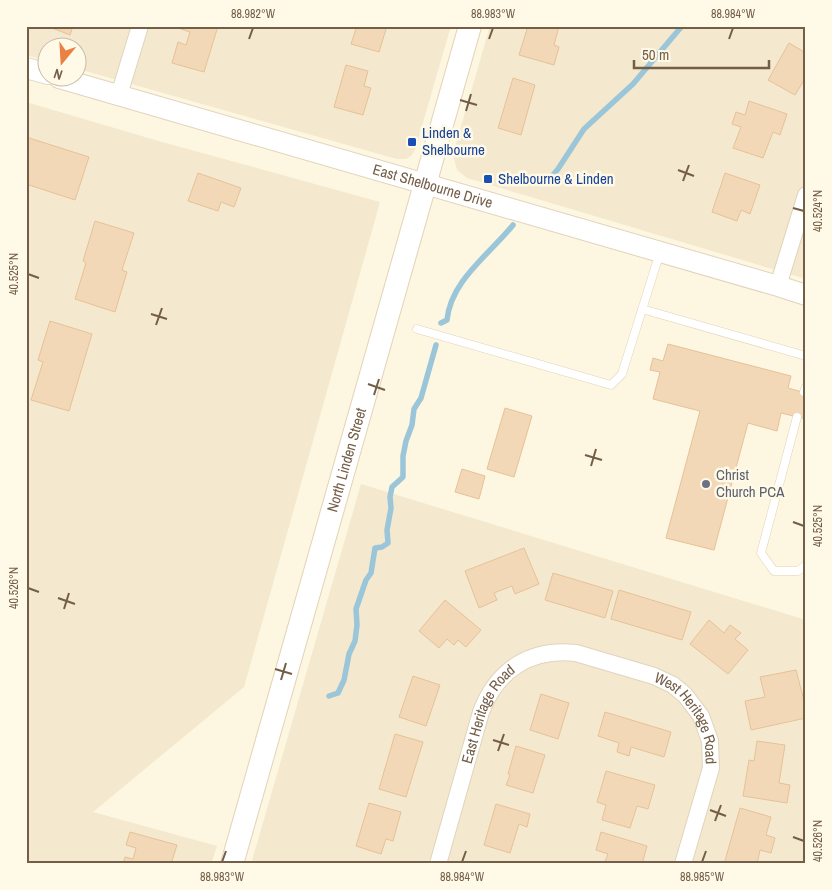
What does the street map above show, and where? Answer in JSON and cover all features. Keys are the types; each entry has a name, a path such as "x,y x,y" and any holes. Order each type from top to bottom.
{"main road":[{"name":"North Linden Street","path":"232,864 470,26"}],"street":[{"path":"119,95 140,26"},
{"name":"East Shelbourne Drive","path":"88,86 778,286 806,296"},
{"path":"778,286 806,195"},
{"name":"East Heritage Road","path":"438,864 481,712 489,693 501,677 524,660 549,652 576,653 612,663"},
{"name":"West Heritage Road","path":"612,663 654,676 673,685 686,695 693,704 706,728 712,755 711,768 683,864"}],"lane":[{"path":"417,329 611,385 622,374 660,252"},
{"path":"642,309 806,356"},
{"path":"798,417 761,553 774,570 798,571 806,565"}],"shaded area":[{"path":"26,26 451,26 415,150 406,159 397,159 88,72 88,38 38,38 38,58 26,55"},
{"path":"490,26 806,26 806,279 467,178 457,170 453,154"},
{"path":"26,102 162,142 380,202 244,687 93,812 217,846 211,864 26,864"},
{"path":"361,484 806,620 806,864 251,864"}],"building":[{"path":"47,26 73,26 70,35"},
{"path":"182,26 218,26 204,72 172,63 178,42 186,45 190,32 181,29"},
{"path":"357,26 387,26 379,52 351,44"},
{"path":"528,26 559,26 554,45 559,47 554,65 519,55"},
{"path":"789,43 806,53 806,77 795,95 768,80"},
{"path":"346,65 368,71 364,86 371,88 363,115 334,107"},
{"path":"513,78 535,85 521,135 498,128"},
{"path":"749,101 787,114 780,135 773,132 763,158 733,148 741,127 732,124 736,112 745,115"},
{"path":"26,137 89,157 75,200 26,184"},
{"path":"198,173 241,188 234,207 221,202 218,211 188,201"},
{"path":"725,173 760,185 750,214 741,210 737,221 712,212"},
{"path":"95,221 134,233 122,270 127,272 115,312 75,299 86,263 83,261"},
{"path":"50,321 92,334 69,411 31,400 43,362 38,360"},
{"name":"Christ Church PCA","path":"668,344 791,376 788,388 806,393 806,419 781,413 777,431 748,423 714,550 666,538 700,411 653,399 660,372 650,370 653,358 663,361"},
{"path":"505,408 532,416 514,477 487,469"},
{"path":"462,469 485,476 479,499 455,492"},
{"path":"524,548 539,584 515,594 512,586 494,593 497,600 479,608 465,571"},
{"path":"553,573 613,591 605,618 545,600"},
{"path":"619,590 691,612 682,640 611,619"},
{"path":"445,600 481,630 466,647 458,640 454,645 447,639 439,648 419,631"},
{"path":"709,620 724,633 730,625 741,633 735,639 748,650 728,674 690,644"},
{"path":"796,670 806,708 806,718 751,730 745,701 765,697 760,677"},
{"path":"413,676 440,685 426,726 399,717"},
{"path":"541,694 569,703 558,739 530,730"},
{"path":"605,712 671,732 664,757 631,747 629,756 617,752 619,743 598,736"},
{"path":"395,734 423,742 406,797 379,789"},
{"path":"757,741 785,745 779,783 790,785 787,803 743,796 749,760 754,761"},
{"path":"516,746 545,755 533,793 506,785"},
{"path":"606,771 655,785 648,809 637,806 630,828 602,820 606,805 597,802"},
{"path":"369,803 401,812 393,841 386,839 381,854 356,846"},
{"path":"496,804 530,814 527,827 519,824 510,853 484,845"},
{"path":"740,808 771,817 766,835 775,838 771,853 760,850 757,864 724,864"},
{"path":"130,832 177,845 171,864 123,864 125,857 133,859 136,848 126,845"},
{"path":"601,832 647,846 642,864 604,864 608,854 596,850"}],"waterway":[{"path":"547,182 558,169 584,129 633,84 682,26"},
{"path":"441,323 447,320 450,306 464,280 513,225"},
{"path":"329,696 338,693 344,680 349,654 355,641 356,609 366,580 371,573 375,548 382,547 388,543 387,530 392,487 403,477 403,456 406,441 412,425 414,409 421,398 436,345"}],"place":[{"name":"Linden & Shelbourne","path":"412,142"},
{"name":"Shelbourne & Linden","path":"488,179"},
{"name":"Christ Church PCA","path":"706,484"}]}
